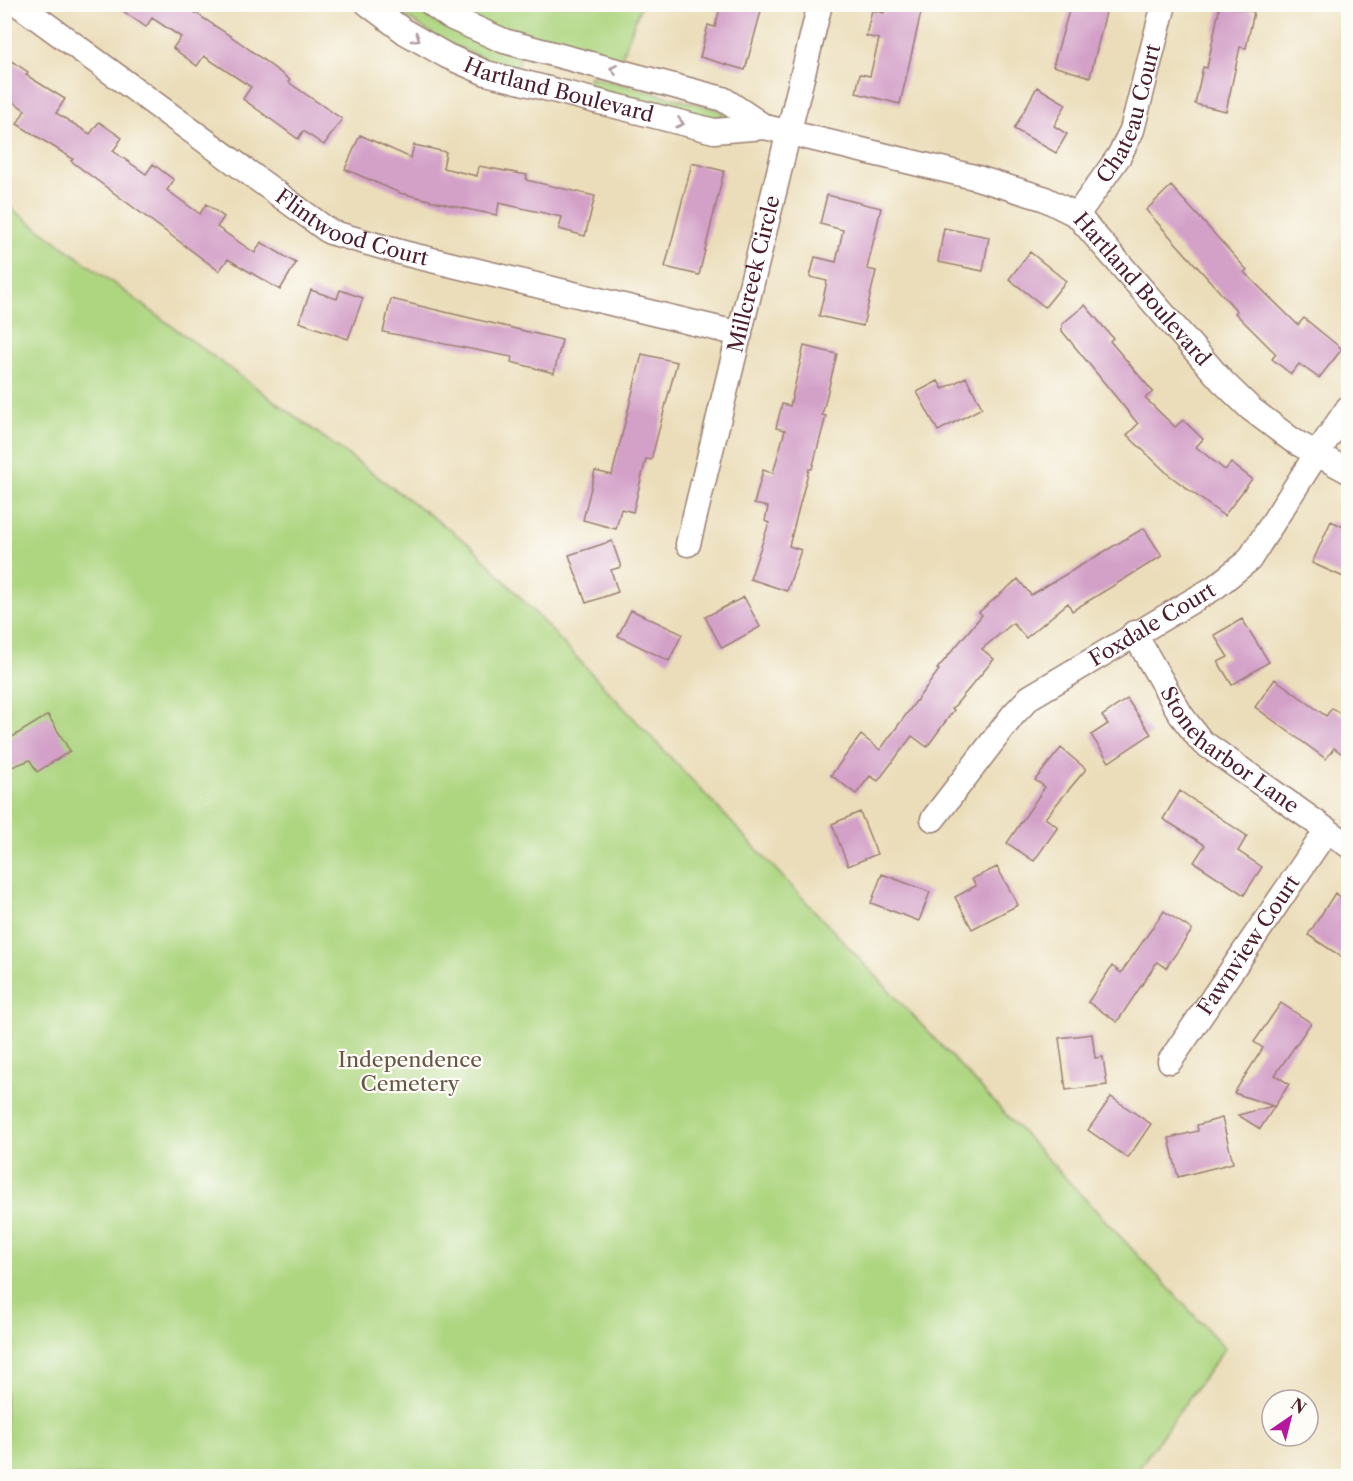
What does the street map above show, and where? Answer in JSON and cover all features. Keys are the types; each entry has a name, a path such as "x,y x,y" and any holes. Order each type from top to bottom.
{"street":[{"name":"Flintwood Court","path":"18,4 330,232 407,254 740,334"},
{"name":"Hartland Boulevard","path":"368,4 405,32 447,56 486,73 714,131 776,130 974,177 1043,198 1077,215 1222,381 1251,409 1316,455 1348,471"},
{"name":"Hartland Boulevard","path":"432,4 450,17 504,41 723,99 776,130"},
{"name":"Millcreek Circle","path":"688,544 740,334 776,130 819,4"},
{"name":"Chateau Court","path":"1077,215 1119,156 1132,130 1164,4"},
{"name":"Foxdale Court","path":"933,819 1012,715 1030,697 1134,633 1214,588 1249,560 1348,408"},
{"name":"Stoneharbor Lane","path":"1134,633 1181,715 1201,741 1348,845"},
{"name":"Fawnview Court","path":"1170,1061 1327,830"}],"green space":[{"path":"387,5 417,5 520,57 519,65 510,69 447,43"},
{"path":"432,5 641,5 617,70"},
{"path":"590,76 724,111 723,115 712,120 589,88"},
{"name":"Independence Cemetery","path":"4,203 472,546 1225,1348 1133,1476 5,1476"}],"building":[{"path":"113,4 182,4 238,41 290,80 288,82 342,119 324,145 303,131 298,139 243,99 251,87 204,56 197,66 173,48 181,37 152,18 146,27"},
{"path":"721,4 763,4 745,70 700,57 708,25 715,27"},
{"path":"886,4 923,4 900,104 856,93 860,74 870,76 879,39 866,36 872,10 884,13"},
{"path":"1071,4 1108,4 1090,77 1053,66"},
{"path":"1220,5 1254,12 1246,48 1240,47 1226,111 1195,104 1203,67 1207,68"},
{"path":"4,56 28,72 26,75 65,99 56,113 90,134 99,122 122,138 113,151 146,174 153,164 174,180 167,190 200,214 206,204 224,217 217,227 255,253 261,242 296,263 280,290 228,259 219,271 71,161 73,159 17,124 25,110 4,96"},
{"path":"1037,87 1066,104 1054,126 1067,134 1056,153 1014,129"},
{"path":"360,135 411,158 414,145 446,152 443,168 477,176 479,166 527,175 526,180 595,196 585,236 559,229 562,217 499,203 497,215 471,210 400,193 345,169"},
{"path":"692,163 724,171 699,275 665,267"},
{"path":"1171,186 1247,270 1244,272 1298,325 1304,318 1342,349 1319,378 1299,364 1291,374 1272,359 1276,354 1235,313 1237,311 1146,210"},
{"path":"827,195 881,208 867,269 876,271 863,326 819,316 827,281 810,277 815,257 836,262 843,230 820,224"},
{"path":"944,228 989,237 983,271 938,262"},
{"path":"1030,252 1066,281 1045,307 1009,279"},
{"path":"311,290 337,299 340,290 363,298 348,339 299,322"},
{"path":"391,299 562,340 554,373 511,362 512,357 383,332"},
{"path":"1085,305 1113,338 1110,341 1153,392 1145,398 1175,427 1183,420 1203,439 1196,447 1225,470 1231,463 1252,479 1224,516 1169,475 1127,435 1138,424 1062,331 1062,324"},
{"path":"804,346 837,354 822,415 826,416 812,469 809,469 789,546 801,550 787,591 750,579 769,523 765,521 768,507 754,504 763,470 773,473 785,430 776,428 782,404 790,406"},
{"path":"642,354 677,362 651,460 646,459 633,512 621,509 616,529 583,520 595,471 612,475"},
{"path":"966,377 982,408 938,431 917,392 938,381 943,389"},
{"path":"1331,521 1348,529 1348,579 1312,563"},
{"path":"1144,528 1162,556 1072,611 1068,603 1026,638 1013,623 982,649 994,659 952,709 954,710 927,747 912,736 878,781 870,776 856,794 831,775 861,735 880,750 939,670 937,669 982,615 979,612 1018,579 1031,595"},
{"path":"612,541 621,567 611,570 618,592 586,603 569,555"},
{"path":"744,597 760,627 722,648 705,617"},
{"path":"631,610 682,634 669,661 618,636"},
{"path":"1242,619 1269,662 1232,685 1218,662 1228,657 1214,635"},
{"path":"1275,679 1326,716 1332,708 1348,719 1348,758 1334,748 1326,759 1255,707"},
{"path":"1127,699 1151,734 1109,762 1091,735 1108,724 1102,716"},
{"path":"48,715 70,751 37,772 30,760 4,770 4,742"},
{"path":"1061,748 1086,769 1045,818 1058,827 1034,861 1007,843 1045,787 1035,780"},
{"path":"1180,791 1247,836 1238,851 1262,867 1244,895 1194,862 1205,845 1163,819"},
{"path":"860,812 877,854 848,866 832,824"},
{"path":"997,867 1018,905 972,929 955,897 976,886 972,879"},
{"path":"882,874 930,892 919,921 871,903"},
{"path":"1335,893 1348,902 1348,961 1308,935"},
{"path":"1164,911 1192,930 1166,968 1157,962 1117,1022 1088,1002 1112,966 1121,973"},
{"path":"1281,1003 1311,1023 1275,1075 1289,1084 1260,1129 1238,1115 1273,1106 1234,1093 1263,1048 1254,1042"},
{"path":"1092,1034 1095,1058 1103,1057 1107,1085 1066,1090 1059,1038"},
{"path":"1111,1097 1151,1124 1128,1158 1088,1130"},
{"path":"1222,1118 1233,1163 1178,1177 1169,1138 1198,1131 1197,1125"}]}
